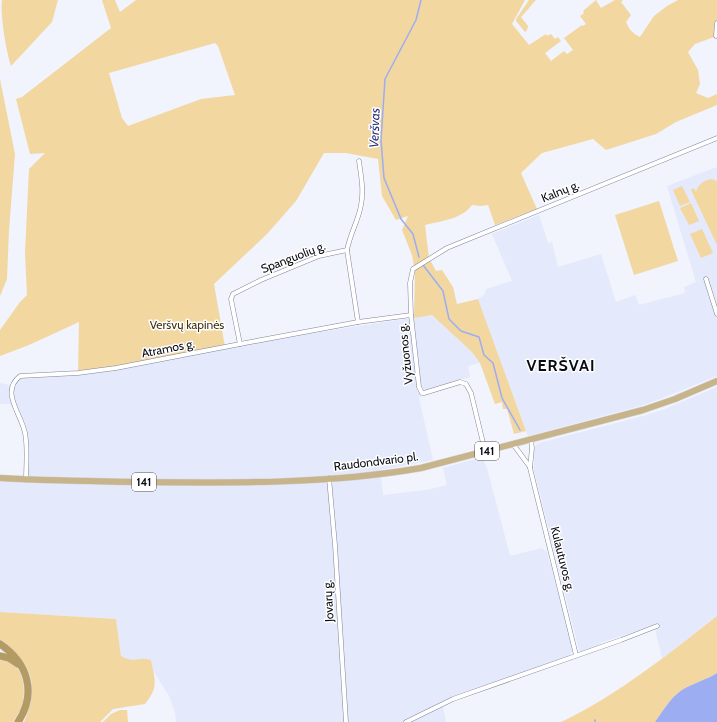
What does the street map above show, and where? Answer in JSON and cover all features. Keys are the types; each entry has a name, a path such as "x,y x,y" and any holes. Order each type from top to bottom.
{"highway":[{"path":"0,644 14,656 25,673 28,689 26,705 18,722"},
{"path":"0,656 9,658 21,666"}],"main road":[{"name":"Raudondvario pl.","path":"0,478 26,480 262,483 395,472 421,468 643,410 675,399 717,381"},
{"name":"Raudondvario pl.","path":"0,483 26,480"}],"street":[{"path":"716,36 717,23"},
{"name":"Kalnų g.","path":"411,315 410,283 413,269 447,248 717,138"},
{"path":"358,322 347,250 361,206 362,191 359,161"},
{"name":"Spanguolių g.","path":"240,344 231,299 234,294 261,280 319,256 347,250"},
{"path":"706,279 716,303 717,314"},
{"name":"Atramos g.","path":"26,480 25,433 20,420 13,411 9,401 10,385 20,376 78,373 116,368 358,322 411,315"},
{"name":"Vyžuonos g.","path":"411,315 420,390 424,393 460,382 466,384 470,393 485,452"},
{"name":"Kulautuvos g.","path":"530,468 532,454 531,440"},
{"name":"Kulautuvos g.","path":"513,444 530,468 576,655"},
{"name":"Jovarų g.","path":"329,478 335,544 346,722"},
{"path":"406,722 453,699 657,626"}],"shaded area":[{"path":"717,167 717,376 640,406 528,436 478,299 484,295 486,289 512,281 492,234 539,215 548,243 552,242 558,267 601,254 616,302 635,295 639,305 685,293 684,287 696,282 667,186"},
{"path":"432,315 472,352 480,363 468,366 470,377 425,390 419,398 433,460 380,470 383,495 426,490 447,485 443,468 482,457 487,468 510,556 542,548 547,552 573,648 567,657 442,702 446,722 176,722 175,712 169,696 153,670 151,660 129,661 121,656 116,619 0,612 0,478 26,480 26,443 20,420 10,404 0,404 0,383 9,385 20,376 78,373 240,344"},
{"path":"717,387 717,616 662,658 654,625 600,643 599,647 582,652 579,650 534,471 534,449 536,445 665,409"}],"green space":[{"path":"2,0 58,0 52,22 11,66 4,33"},
{"name":"Veršvų kapinės","path":"102,0 115,0 120,12 136,0 525,0 512,24 529,45 546,34 547,36 551,34 555,39 558,37 561,41 545,53 551,61 564,51 567,54 573,50 564,38 582,25 583,26 586,24 580,16 584,13 583,11 596,0 601,8 615,0 623,0 621,2 631,15 626,22 630,29 640,37 654,16 678,0 717,0 717,20 714,23 714,37 695,44 688,52 698,70 700,84 696,93 708,98 717,94 717,105 676,122 656,134 606,150 593,139 542,153 521,173 537,209 495,225 488,205 472,205 468,210 457,216 444,221 425,225 429,258 436,271 442,270 453,287 457,304 478,299 526,431 514,434 507,409 503,409 502,402 495,404 480,363 472,352 432,315 414,318 415,272 412,255 402,230 408,216 396,220 382,196 378,159 346,153 324,153 296,201 267,234 214,284 225,347 78,373 79,322 29,345 0,356 0,330 20,302 27,295 25,253 29,169 45,153 30,154 16,99 22,97 111,28","holes":["215,43 218,46 235,95 201,99 128,126 122,118 109,73"]},
{"path":"529,0 536,0 521,17 528,26 525,32 516,19"},
{"path":"0,79 15,154 7,279 0,296"},
{"path":"711,179 717,181 717,245 691,190 694,188 696,192 701,183"},
{"path":"682,186 690,202 680,206 673,190"},
{"path":"659,201 678,261 634,275 615,215"},
{"path":"691,203 699,221 689,225 680,208"},
{"path":"702,229 713,253 701,258 690,234"},
{"path":"0,612 116,619 121,656 133,660 151,660 155,678 152,693 145,704 113,709 100,722 24,722 32,697 30,676 20,657 0,640"},
{"path":"717,616 717,673 678,693 655,722 561,722 582,712 642,674"},
{"path":"0,659 9,661 13,664 17,668 22,678 24,695 19,711 13,722 0,722"},
{"path":"120,710 127,710 128,722 103,722 111,714"}],"water":[{"path":"717,673 717,722 655,722 678,693"}],"waterway":[{"name":"Veršvas","path":"419,257 413,234 401,219 384,178 381,140 385,79 416,20 421,0"},
{"name":"Veršvas","path":"423,265 443,291 449,319 461,331 479,337 484,355 493,363 502,398 520,430"}],"district":[{"name":"VERŠVAI","path":"561,365"}]}
